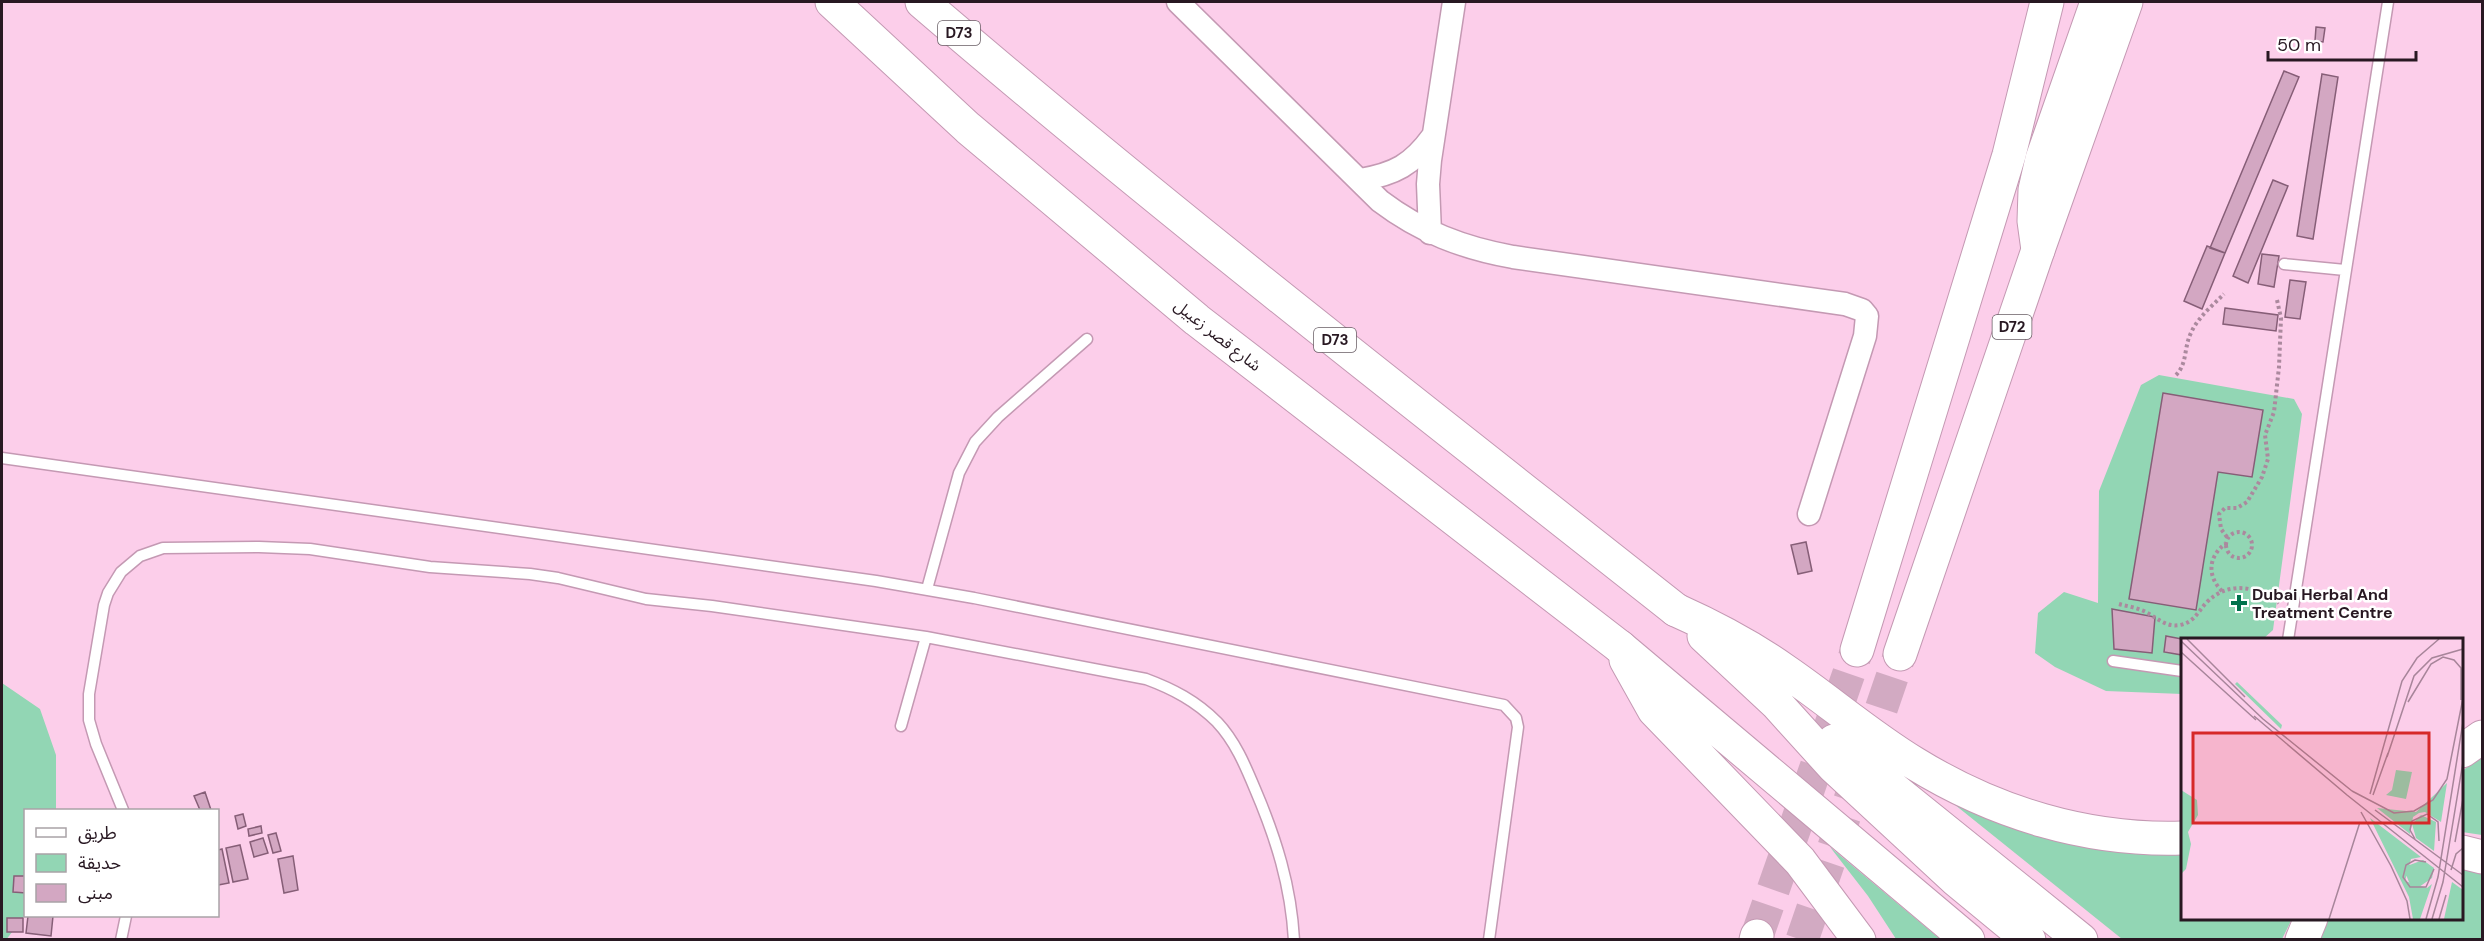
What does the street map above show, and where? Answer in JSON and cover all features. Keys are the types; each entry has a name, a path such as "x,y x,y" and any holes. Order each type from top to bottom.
{"main road":[{"name":"شارع قصر زعبيل","path":"832,2 968,128 1197,320 1620,647 1968,939"},
{"name":"D73","path":"922,2 1238,263 1676,610"},
{"path":"1857,650 2009,155 2047,2"},
{"path":"2038,250 2034,221 2035,190 2042,159 2097,2"},
{"name":"D72","path":"1900,654 2038,250 2126,2"},
{"path":"1676,610 1777,704 1834,767 1955,879 2029,939"},
{"path":"1676,610 1759,653 1913,763 1960,789 2009,811 2061,826 2114,836 2177,838"},
{"path":"1620,647 1635,680 1654,710 1800,861 1859,939"},
{"path":"1777,704 1840,746 2081,939"},
{"path":"2463,750 2482,737"},
{"path":"2463,852 2482,857"},
{"path":"2302,939 2310,920"}],"street":[{"path":"1178,2 1380,201 1404,219 1430,233 1472,248 1513,257 1845,304 1862,310 1867,316 1865,336 1809,514"},
{"path":"1430,233 1428,184 1454,2"},
{"path":"1360,180 1383,176 1403,167 1420,153 1434,135"}],"lane":[{"path":"2288,638 2388,2"},
{"path":"2284,264 2345,270"},
{"path":"927,590 959,473 975,442 998,417 1087,339"},
{"path":"2,458 927,590 1504,705 1516,718 1518,727 1490,939"},
{"path":"123,809 89,720 89,694 108,593 121,572 140,556 163,548 293,548 335,552 430,567 558,578 662,602 712,606 926,637 1146,680 1185,696 1203,709 1218,723 1242,758 1273,831 1286,878 1294,939"},
{"path":"901,726 926,637"},
{"path":"2113,661 2181,671"},
{"path":"121,939 126,917"}],"path":[{"path":"2176,375 2184,363 2186,347 2195,326 2224,294"},
{"path":"2228,537 2221,529 2219,514 2225,508 2237,508 2247,502 2262,477 2268,459 2265,435 2274,412 2279,367 2281,318 2277,300"},
{"path":"2237,531 2243,532 2252,540 2250,552 2240,558 2229,554 2226,544 2228,537 2237,531"},
{"path":"2222,591 2215,585 2211,566 2218,549 2226,544"},
{"path":"2119,604 2143,610 2170,625 2180,625 2198,616 2207,602 2222,591 2238,587 2256,589 2292,613"}],"green space":[{"path":"2159,375 2294,399 2302,414 2273,630 2264,638 2181,638 2181,694 2106,691 2055,667 2035,653 2038,613 2064,592 2098,603 2099,491 2141,385"},
{"path":"2,683 40,709 56,755 56,809 24,809 24,916 6,940 2,939"},
{"path":"2482,756 2482,835 2463,832 2463,770"},
{"path":"1939,792 2181,850 2181,920 2292,920 2282,939 2122,939"},
{"path":"1830,847 1940,939 1896,939 1868,896"},
{"path":"2463,864 2482,869 2482,939 2310,940 2321,920 2463,920"}],"building":[{"path":"2316,27 2325,28 2323,42 2315,41"},
{"path":"2284,71 2299,77 2225,253 2210,248"},
{"path":"2322,74 2338,77 2313,239 2297,236"},
{"path":"2273,180 2288,186 2248,283 2233,276"},
{"path":"2207,246 2225,253 2202,309 2184,301"},
{"path":"2262,254 2279,256 2274,287 2258,284"},
{"path":"2290,280 2306,282 2300,319 2285,317"},
{"path":"2225,308 2278,315 2276,331 2223,324"},
{"path":"2163,393 2263,410 2252,477 2218,472 2196,610 2129,599"},
{"path":"1806,542 1812,571 1798,574 1791,545"},
{"path":"2112,609 2155,617 2152,653 2114,649"},
{"path":"2166,636 2181,639 2181,655 2164,652"},
{"path":"205,792 211,809 200,809 194,796"},
{"path":"243,814 246,826 238,829 235,816"},
{"path":"261,826 262,833 249,836 248,829"},
{"path":"276,833 281,851 273,853 268,835"},
{"path":"263,838 268,853 254,857 250,842"},
{"path":"240,845 248,879 233,882 226,848"},
{"path":"222,849 229,883 219,885 219,850"},
{"path":"293,856 298,890 284,893 278,859"},
{"path":"14,876 24,876 24,893 13,892"},
{"path":"28,917 53,917 51,936 26,933"},
{"path":"7,918 23,918 23,932 7,932"}],"tunnel":[{"path":"1757,936 1857,650"},
{"path":"1802,940 1900,654"}],"place":[{"name":"Dubai Herbal And Treatment Centre","path":"2239,603"}]}
